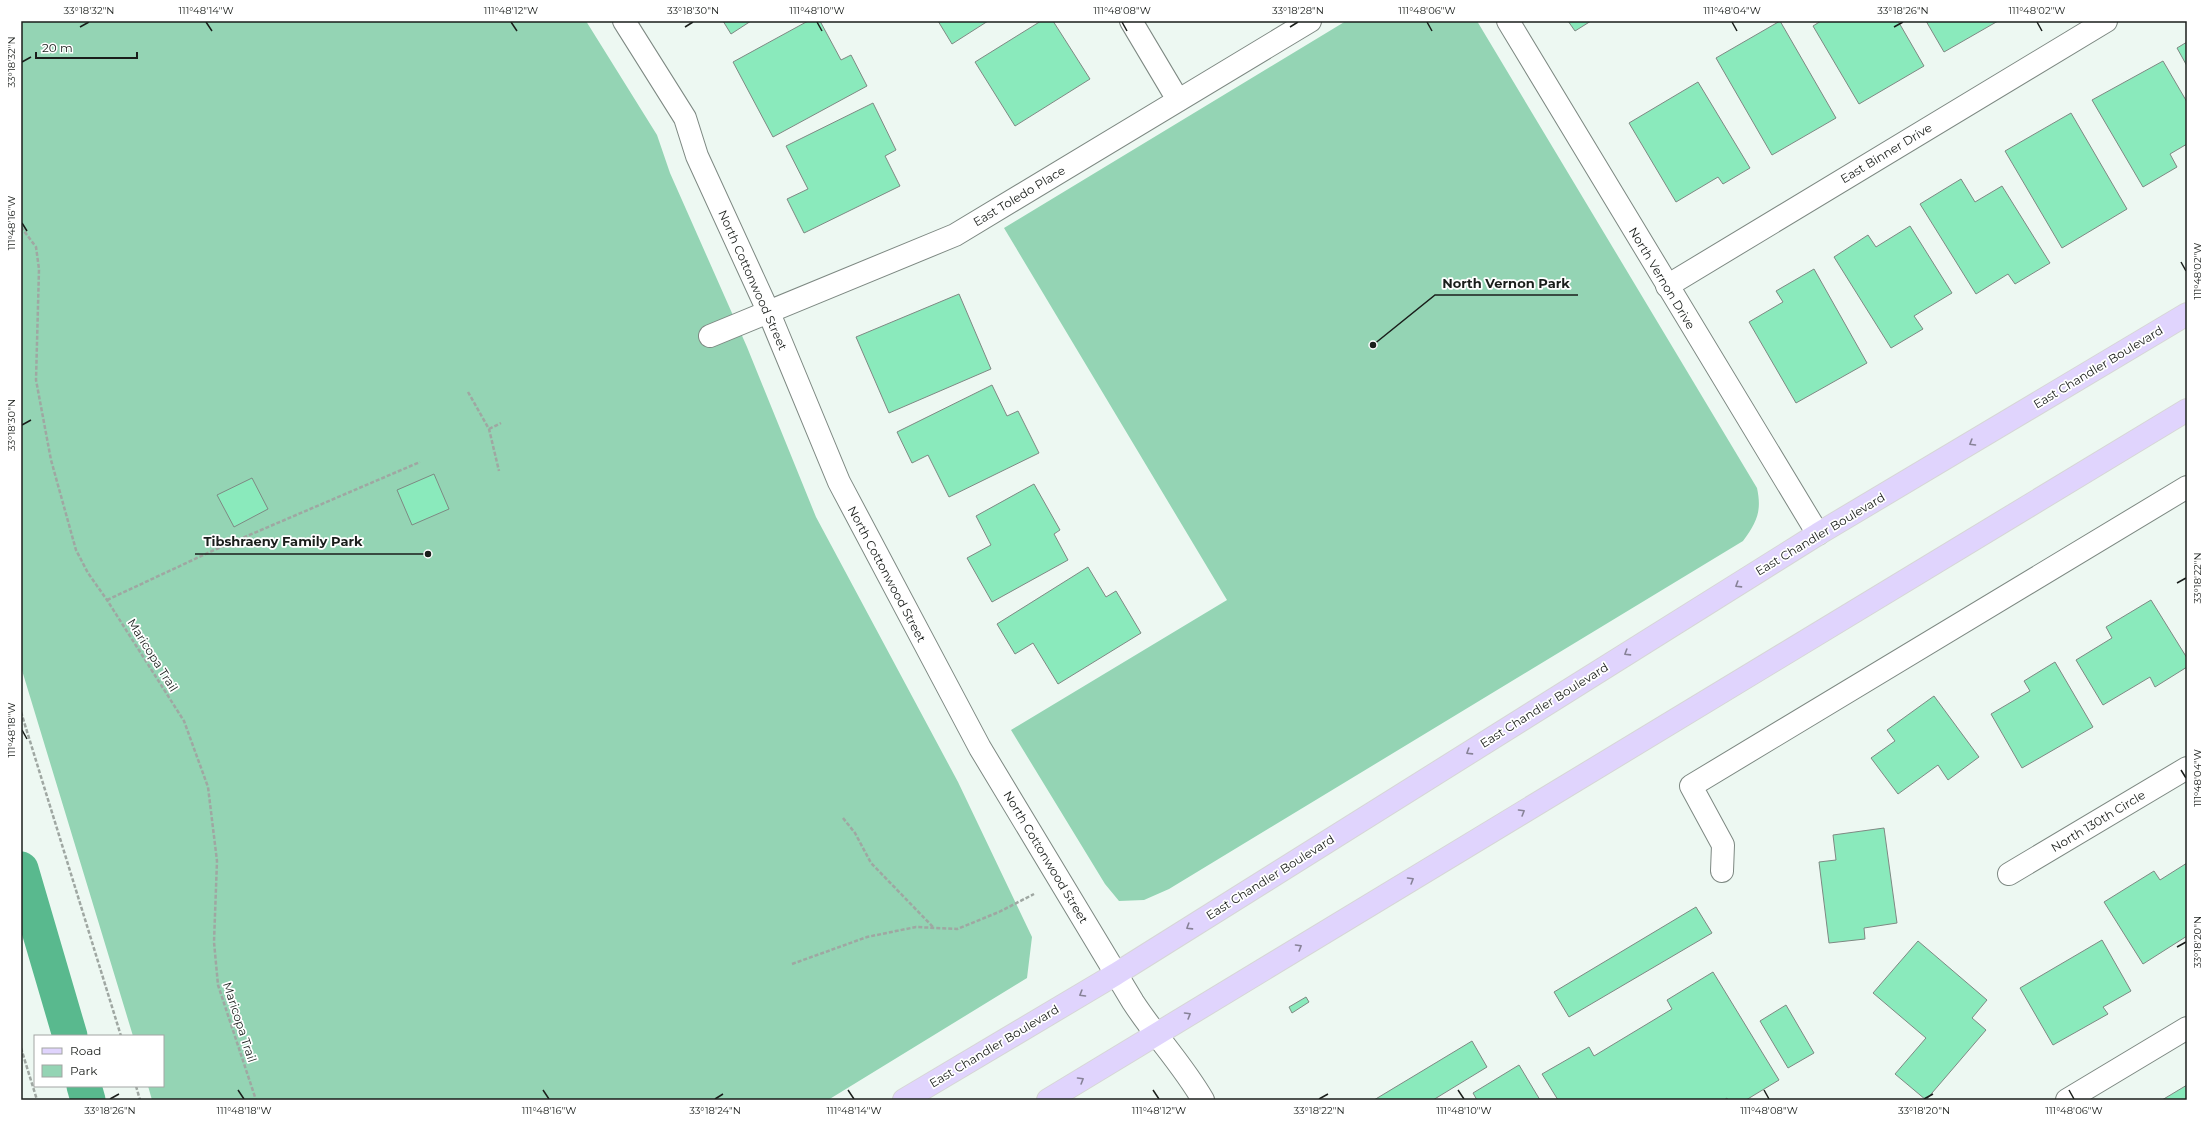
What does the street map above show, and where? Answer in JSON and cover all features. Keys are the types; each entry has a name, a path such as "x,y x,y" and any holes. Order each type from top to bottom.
{"main road":[{"name":"East Chandler Boulevard","path":"904,1100 1116,974 1818,534 2187,314"},
{"path":"1048,1100 2187,410"}],"street":[{"name":"North Cottonwood Street","path":"624,21 684,118 698,156 769,313 839,482 980,748 1116,974 1155,1035 1187,1073 1203,1100"},
{"path":"1131,21 1178,100"},
{"name":"East Toledo Place","path":"710,336 769,313 955,234 1310,21"},
{"name":"North Vernon Drive","path":"1508,21 1818,534"},
{"name":"East Binner Drive","path":"1667,286 2106,21"},
{"path":"1722,870 1724,844 1691,786 2187,487"},
{"name":"North 130th Circle","path":"2009,874 2187,768"},
{"path":"2067,1100 2187,1028"}],"path":[{"name":"Maricopa Trail","path":"21,227 36,247 40,269 36,380 51,460 76,550 88,573 107,600 184,721 208,787 217,861 214,942 218,985 256,1100"},
{"path":"468,392 489,429 499,471"},
{"path":"489,429 502,423"},
{"path":"107,600 212,551 420,462"},
{"path":"21,712 120,1035"},
{"path":"843,818 855,832 871,863 934,928"},
{"path":"792,964 867,936 916,927 957,929 999,912 1060,880"},
{"path":"21,1048 37,1100"},
{"path":"136,1087 140,1100"}],"green space":[{"path":"21,21 586,21 657,135 670,173 747,347 816,517 958,782 1032,937 1027,978 828,1100 152,1100 148,1087 164,1087 164,1035 133,1035 21,667"},
{"path":"1346,21 1477,21 1757,488 1759,503 1757,516 1752,528 1743,541 1169,889 1144,900 1119,901 1105,884 1011,730 1227,600 1004,228"}],"building":[{"path":"723,21 751,21 731,34"},
{"path":"808,21 820,21 841,60 851,55 867,86 773,137 733,62"},
{"path":"938,21 988,21 952,44"},
{"path":"1041,21 1053,21 1090,79 1015,126 975,62"},
{"path":"1568,21 1591,21 1575,31"},
{"path":"1780,21 1836,118 1772,155 1716,58"},
{"path":"1821,21 1898,21 1924,66 1859,104 1813,26"},
{"path":"1926,21 1998,21 1944,52"},
{"path":"2187,42 2187,66 2177,48"},
{"path":"2163,61 2187,102 2187,144 2170,154 2177,167 2143,187 2092,100"},
{"path":"1698,82 1750,168 1723,184 1718,177 1676,202 1629,123"},
{"path":"873,103 896,150 885,156 900,186 804,233 787,199 808,189 786,146"},
{"path":"2071,113 2127,209 2062,248 2005,151"},
{"path":"1961,179 1975,202 2002,186 2050,263 2015,284 2008,274 1976,294 1920,204"},
{"path":"1910,226 1952,293 1914,316 1923,329 1891,348 1834,257 1868,235 1876,247"},
{"path":"1814,269 1867,363 1796,403 1749,322 1783,302 1776,291"},
{"path":"959,294 991,369 889,413 856,337"},
{"path":"992,385 1007,416 1018,411 1039,453 949,497 928,455 912,463 897,432"},
{"path":"434,474 449,509 412,525 397,490"},
{"path":"252,478 268,509 234,527 217,495"},
{"path":"1034,484 1060,530 1054,534 1068,560 992,602 967,558 991,545 976,516"},
{"path":"1088,567 1106,597 1116,591 1141,633 1058,684 1033,643 1015,654 997,624"},
{"path":"2151,600 2187,658 2187,667 2155,687 2150,677 2103,705 2076,660 2112,638 2106,627"},
{"path":"2055,662 2093,727 2022,768 1991,714 2030,691 2024,681"},
{"path":"1934,696 1979,757 1948,780 1938,765 1898,794 1871,758 1895,741 1887,730"},
{"path":"1884,828 1897,923 1864,928 1865,939 1829,943 1819,862 1836,860 1833,835"},
{"path":"2187,863 2187,936 2143,964 2104,902 2154,871 2160,880"},
{"path":"1696,907 1712,933 1569,1017 1554,992"},
{"path":"2102,940 2131,991 2103,1007 2108,1014 2053,1045 2020,988"},
{"path":"1918,941 1987,1000 1972,1018 1986,1030 1926,1100 1895,1074 1926,1038 1873,993"},
{"path":"1713,972 1779,1080 1746,1100 1728,1100 1727,1098 1724,1100 1558,1100 1542,1074 1589,1047 1594,1056 1672,1009 1667,1000"},
{"path":"1306,997 1309,1002 1292,1013 1289,1007"},
{"path":"1786,1005 1814,1053 1788,1068 1760,1021"},
{"path":"1472,1041 1487,1067 1433,1100 1374,1100"},
{"path":"1519,1065 1540,1100 1477,1100 1473,1093"},
{"path":"2187,1085 2187,1100 2162,1100"}],"waterway":[{"path":"21,869 70,1035"},
{"path":"84,1087 88,1100"}],"place":[{"name":"North Vernon Park","path":"1373,345"},
{"name":"Tibshraeny Family Park","path":"428,554"}]}
